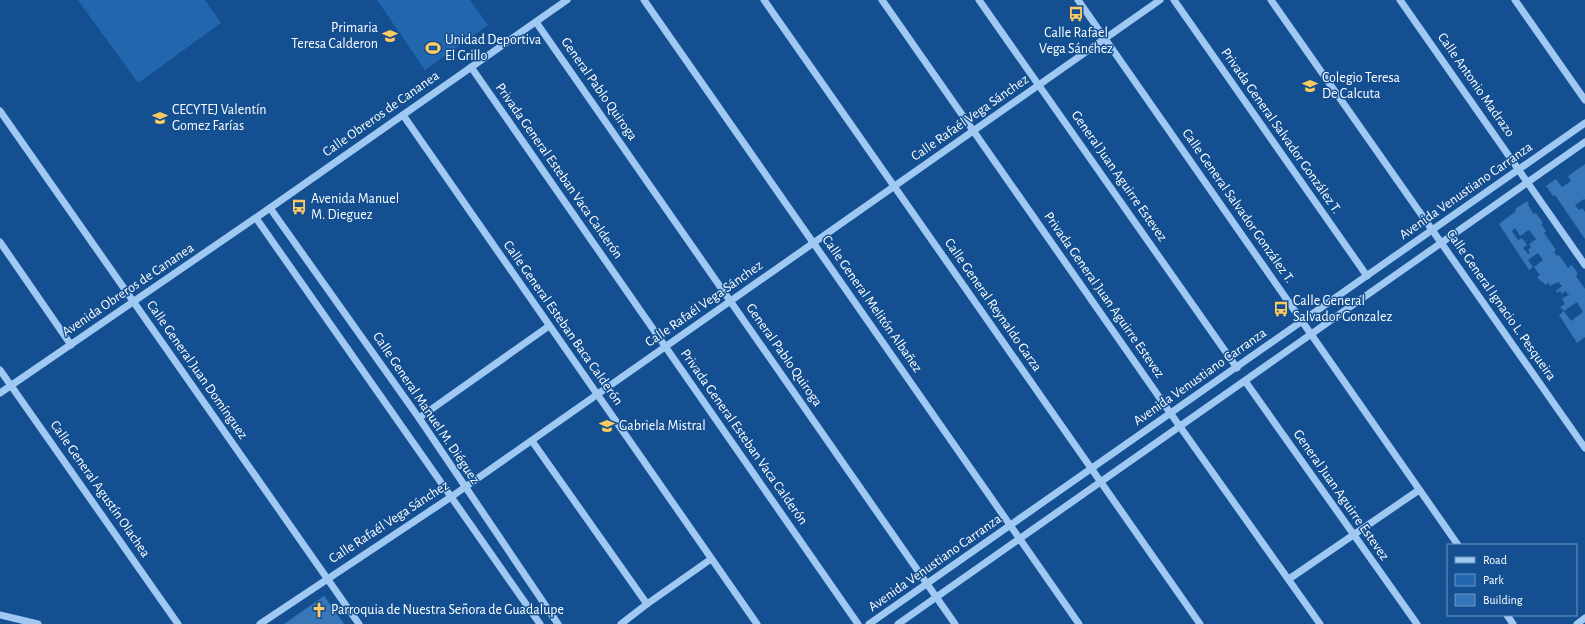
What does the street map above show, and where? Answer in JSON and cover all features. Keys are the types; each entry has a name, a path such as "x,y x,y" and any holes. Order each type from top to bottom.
{"street":[{"name":"Calle Obreros de Cananea","path":"270,208 567,0"},
{"name":"Calle General Melitón Albañez","path":"644,0 1079,624"},
{"name":"Calle General Reynaldo Garza","path":"764,0 1200,624"},
{"name":"Privada General Juan Aguirre Estevez","path":"882,0 1171,414 1320,624"},
{"name":"General Juan Aguirre Estevez","path":"980,0 1237,368"},
{"name":"Calle General Salvador González T.","path":"1078,0 1457,544"},
{"name":"Calle Rafaél Vega Sánchez","path":"260,624 327,578 451,497 532,441 1160,0"},
{"name":"Privada General Salvador González T.","path":"1174,0 1367,276"},
{"name":"Calle General Ignacio L. Pesqueira","path":"1271,0 1585,448"},
{"name":"Calle Antonio Madrazo","path":"1400,0 1585,265"},
{"path":"1515,0 1585,100"},
{"name":"General Pablo Quiroga","path":"536,22 955,624"},
{"name":"Privada General Esteban Vaca Calderón","path":"471,67 858,624"},
{"name":"Calle General Juan Domínguez","path":"0,111 359,624"},
{"name":"Calle General Esteban Baca Calderón","path":"403,115 757,624"},
{"name":"Avenida Venustiano Carranza","path":"869,624 1237,368 1585,123"},
{"name":"Avenida Venustiano Carranza","path":"898,624 1585,142"},
{"name":"Avenida Obreros de Cananea","path":"0,393 270,208"},
{"name":"Calle General Manuel M. Diéguez","path":"270,208 419,418 464,487 558,624"},
{"name":"Calle General Manuel M. Diéguez","path":"256,218 540,624"},
{"path":"0,242 71,345"},
{"path":"419,418 549,326"},
{"name":"Calle General Agustín Olachea","path":"0,370 178,624"},
{"name":"General Juan Aguirre Estevez","path":"1245,380 1417,624"},
{"path":"532,441 647,604"},
{"path":"1289,579 1419,490"},
{"path":"621,624 712,559"},
{"path":"0,615 38,624"},
{"path":"1577,624 1585,618"}],"green space":[{"path":"78,0 205,0 221,23 138,83"},
{"name":"Unidad Deportiva El Grillo","path":"377,0 470,0 488,25 425,70"}],"building":[{"path":"1585,164 1585,200 1584,199 1575,205 1579,210 1582,208 1585,212 1585,239 1555,195 1553,196 1546,186 1556,179 1562,187 1571,181 1568,176"},
{"path":"1527,201 1534,214 1536,213 1543,223 1541,224 1546,231 1544,233 1556,250 1554,252 1557,256 1559,255 1568,268 1572,265 1578,274 1576,276 1585,289 1585,337 1577,343 1559,315 1564,311 1560,307 1565,304 1562,299 1571,293 1568,294 1565,291 1562,294 1560,291 1557,293 1556,291 1562,286 1558,282 1550,286 1548,283 1545,285 1542,281 1541,282 1537,277 1540,275 1534,267 1543,260 1538,253 1528,260 1533,267 1529,270 1499,224 1516,211 1515,209","holes":["1515,228 1520,236 1529,230 1536,239 1529,244 1531,247 1528,250 1530,253 1528,254 1523,248 1527,245 1522,238 1518,240 1512,231","1577,302 1583,312 1571,321 1564,311"]},
{"name":"Parroquia de Nuestra Señora de Guadalupe","path":"324,596 344,624 284,624"}],"place":[{"name":"Calle Rafael Vega Sánchez","path":"1076,14"},
{"name":"Primaria Teresa Calderon","path":"390,36"},
{"name":"Unidad Deportiva El Grillo","path":"433,48"},
{"name":"Colegio Teresa De Calcuta","path":"1310,86"},
{"name":"CECYTEJ Valentín Gomez Farías","path":"160,118"},
{"name":"Avenida Manuel M. Dieguez","path":"299,207"},
{"name":"Calle General Salvador Gonzalez","path":"1281,309"},
{"name":"Gabriela Mistral","path":"607,426"},
{"name":"Parroquia de Nuestra Señora de Guadalupe","path":"319,610"}]}
